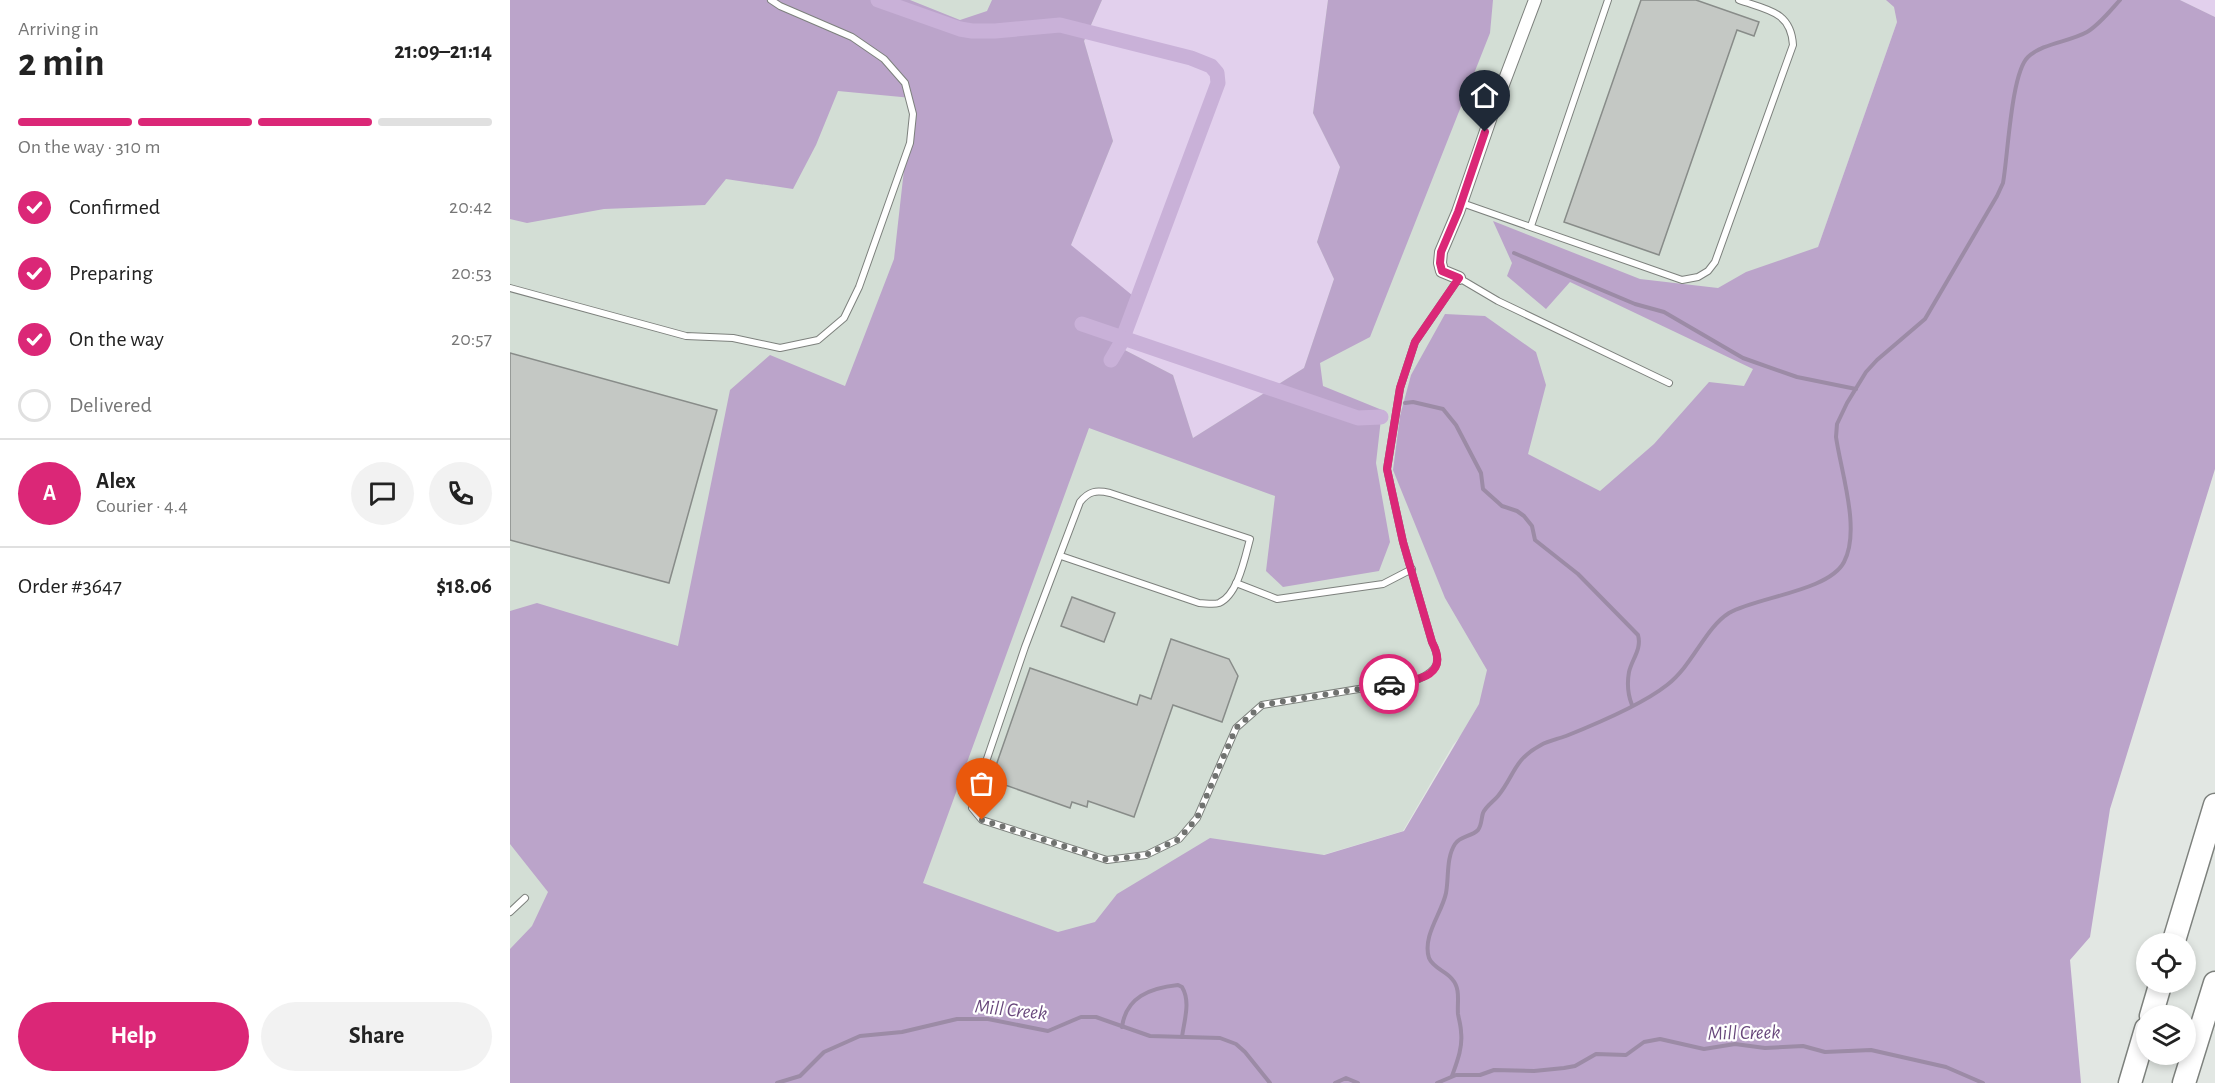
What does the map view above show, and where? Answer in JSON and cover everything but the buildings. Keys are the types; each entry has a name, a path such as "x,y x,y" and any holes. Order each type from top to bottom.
{"highway":[{"path":"2176,933 2215,805"},
{"path":"2184,1083 2215,983"},
{"path":"2130,1083 2136,1063"}],"street":[{"path":"1459,278 1442,271 1441,252 1462,203 1485,132 1535,0"}],"lane":[{"path":"510,288 686,336 733,338 780,348 818,340 844,318 859,287 910,143 913,114 905,83 884,59 852,37 771,0"},
{"path":"1531,226 1608,0"},
{"path":"1462,203 1682,280 1698,277 1708,271 1715,262 1738,203 1793,45 1792,33 1787,21 1775,13 1739,0"},
{"path":"1061,556 1199,603 1220,602 1227,597 1236,583 1250,539 1098,490 1088,493 1080,502 1025,647 975,794 972,808 982,820 1107,860 1146,855 1179,839 1197,818 1236,728 1262,705 1419,679 1432,673 1438,665 1437,652 1432,642 1400,531 1387,469 1400,388 1415,342 1459,278 1498,301 1669,383"},
{"path":"1236,583 1276,599 1383,584 1412,569"},
{"path":"510,912 525,898"}],"shaded area":[{"path":"510,0 2016,0 1897,22 1781,353 1453,745 1403,831 1252,876 1111,941 510,971"},
{"path":"510,0 910,0 960,20 987,11 992,0 1102,0 1084,41 1113,141 1071,245 1138,300 1119,347 1173,375 1193,438 1304,368 1334,279 1317,242 1340,167 1313,113 1328,0 1493,0 1490,33 1370,337 1320,363 1323,386 1382,410 1376,463 1390,542 1379,571 1283,587 1266,571 1275,496 1089,428 923,883 1058,932 1095,922 1117,894 1210,838 1324,855 1404,831 1479,704 1487,670 1445,598 1393,470 1400,416 1411,375 1445,314 1485,316 1536,352 1546,385 1528,454 1600,491 1654,444 1709,382 1744,386 1753,369 1570,282 1546,309 1507,276 1512,263 1493,221 1640,279 1718,288 1746,272 1818,247 1897,22 1894,7 1886,0 2180,0 2215,17 2215,469 2110,809 2090,937 2070,960 2081,1083 510,1083 510,949 532,926 548,892 510,844 510,611 537,603 678,646 730,390 770,355 845,386 894,259 912,98 838,91 816,145 793,189 726,179 705,205 604,209 527,223 510,219"},
{"path":"1102,0 1328,0 1313,113 1340,167 1317,242 1334,279 1304,368 1193,438 1173,375 1119,347 1071,245 1113,141 1084,41"},
{"path":"2180,0 2215,0 2215,17"}],"waterway":[{"path":"878,0 960,29 972,31 1060,25 1191,58 1211,66 1217,73 1218,83 1121,343 1111,360"},
{"path":"1452,1076 1461,1043 1458,991 1452,979 1436,967 1429,958 1428,941 1444,901 1449,861 1455,844 1478,830 1484,811 1504,788 1525,756 1544,744 1619,713 1667,685 1676,677 1713,628 1729,613 1824,580 1836,572 1844,562 1849,549 1850,518 1836,437 1837,424 1847,403 1866,372 1877,360 1925,319 1997,196 2003,183 2014,97 2022,66 2028,57 2041,49 2087,32 2100,22 2120,0"},
{"path":"1514,253 1635,304 1664,312 1743,358 1797,377 1856,389"},
{"path":"1082,324 1358,418 1381,417"},
{"path":"1405,403 1413,402 1443,409 1456,425 1481,473 1483,489 1502,506 1524,516 1532,526 1535,540 1578,574 1638,635 1638,649 1628,676 1632,705"},
{"path":"1122,1027 1128,1008 1134,1001 1149,992 1178,985 1182,987 1186,999 1182,1037"},
{"name":"Mill Creek","path":"777,1083 800,1076 824,1052 860,1036 902,1032 957,1019 988,1019 1048,1031 1081,1017 1096,1017 1150,1036 1220,1038 1236,1044 1245,1052 1270,1083"},
{"name":"Mill Creek","path":"1437,1083 1456,1075 1480,1075 1494,1070 1534,1071 1575,1066 1596,1054 1626,1055 1644,1042 1660,1039 1704,1049 1735,1044 1765,1048 1803,1046 1825,1052 1871,1050 1946,1067 1983,1083"},
{"name":"Mill Creek","path":"1335,1083 1346,1078 1358,1083"}],"way so far":[{"path":"982,820 1107,860 1146,855 1179,839 1197,818 1236,728 1262,705 1389,684"}],"route":[{"path":"1389,684 1419,679 1432,673 1438,665 1437,652 1432,642 1403,542 1387,469 1400,388 1415,342 1459,278 1442,271 1441,252 1472,174 1485,132"}]}
